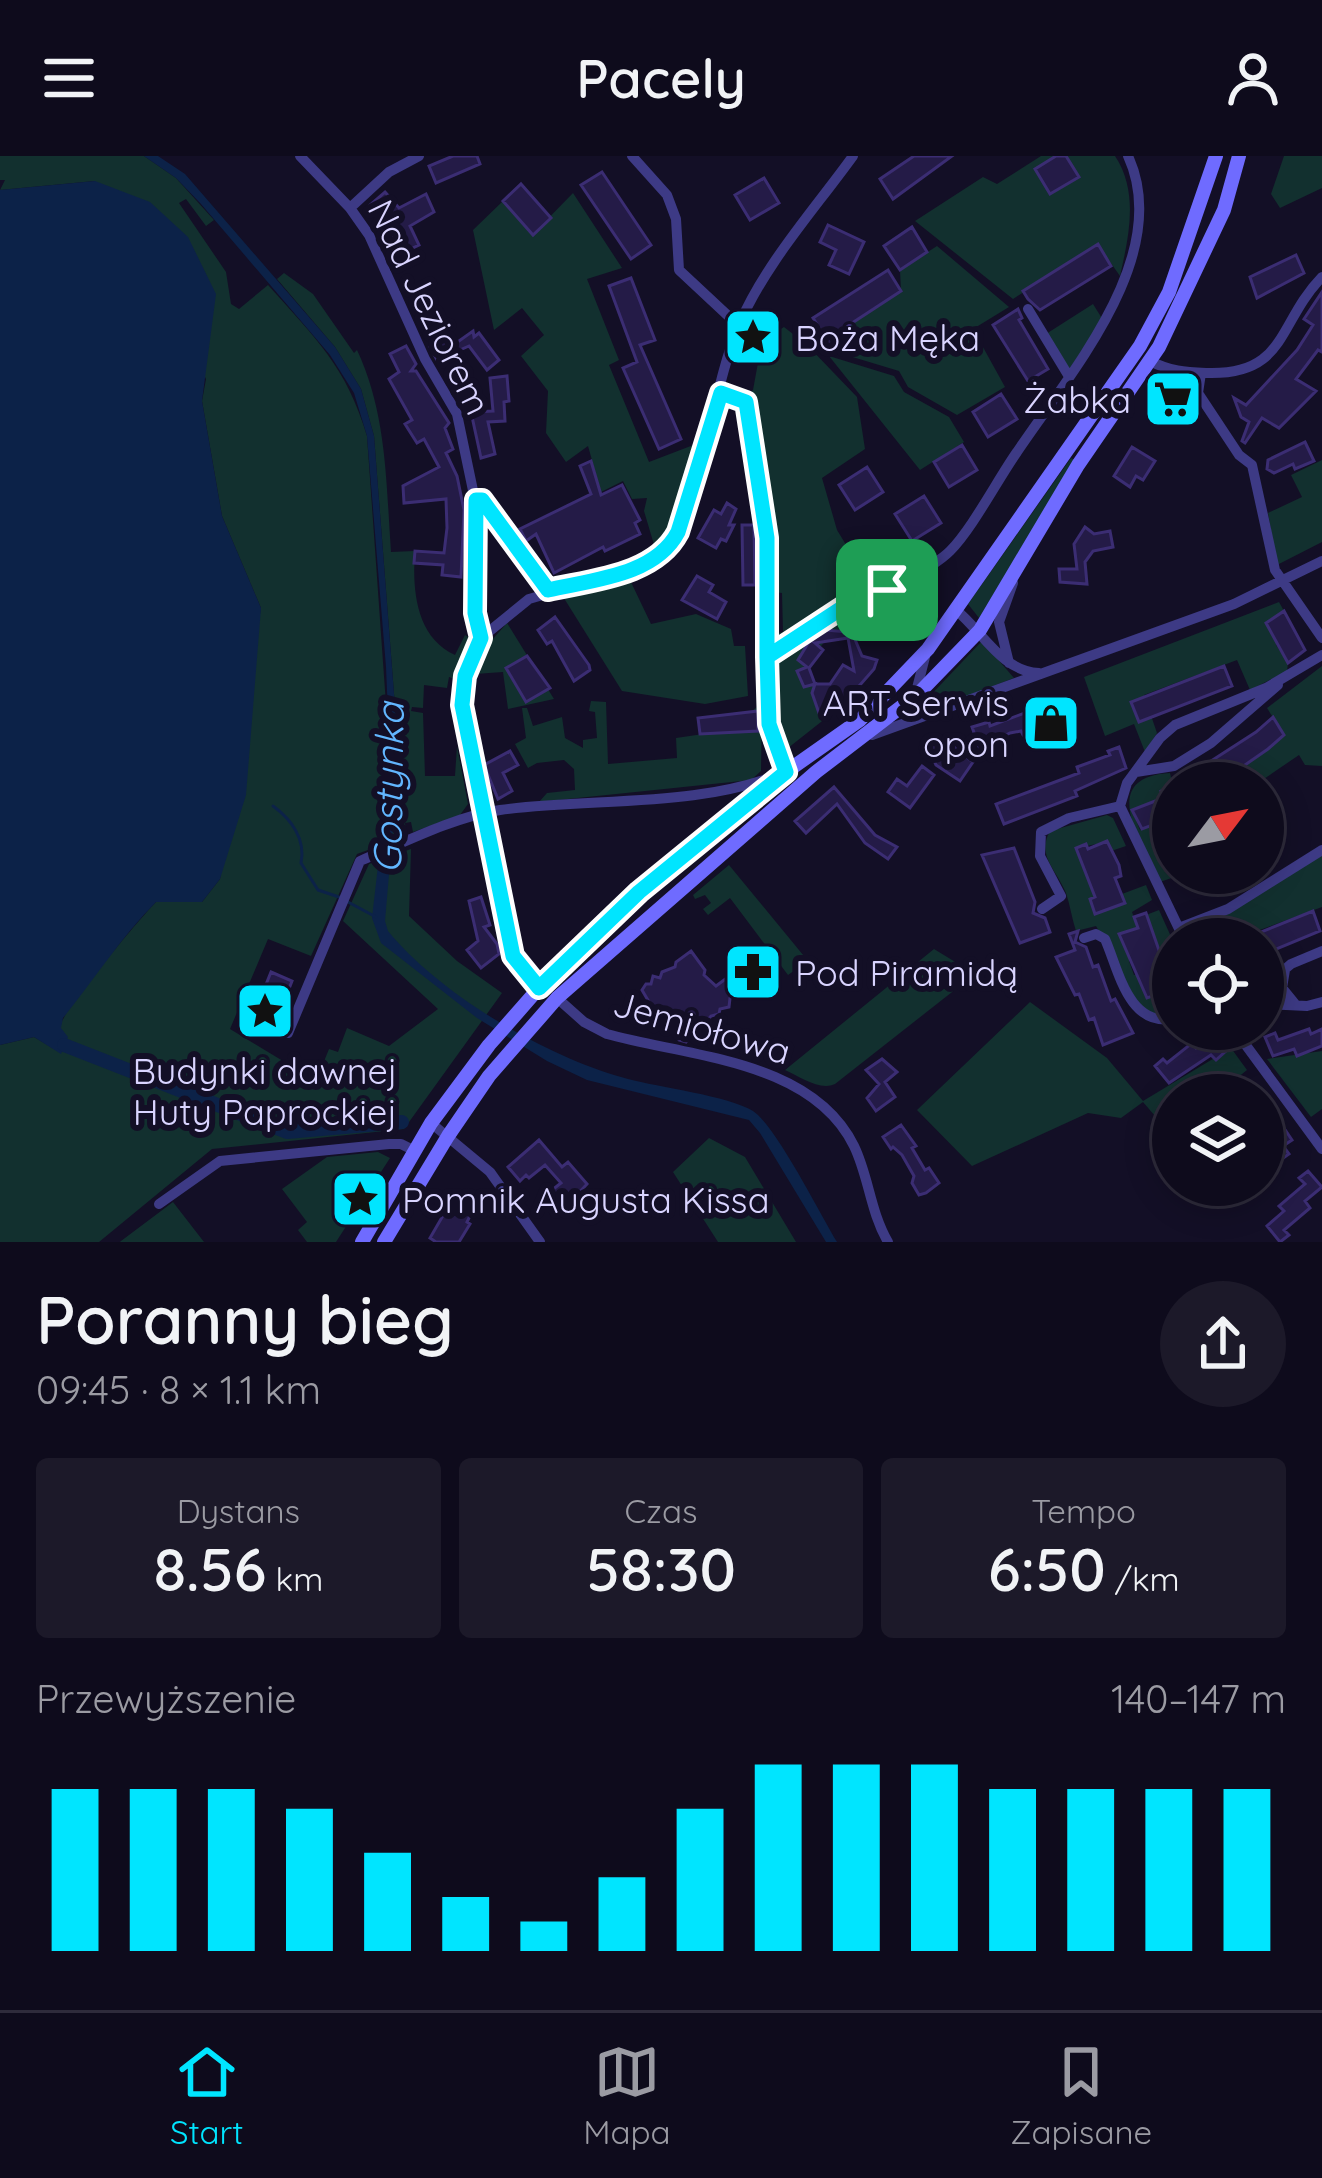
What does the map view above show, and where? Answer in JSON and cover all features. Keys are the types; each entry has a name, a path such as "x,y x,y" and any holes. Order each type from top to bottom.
{"street":[{"name":"Nad Jeziorem","path":"300,156 350,208 452,403 476,500 475,613 481,638 465,676 462,705 513,956 539,988"},
{"path":"350,208 389,172 419,156"},
{"path":"632,156 667,195 676,220 679,270 739,326"},
{"path":"481,638 529,599 632,569 671,547 739,326 784,250 853,156"},
{"path":"887,590 950,552 1110,314 1133,254 1140,198 1128,156"},
{"path":"384,1242 448,1136 557,998 816,772 918,694 980,630 1078,465 1150,361 1209,244 1239,156"},
{"path":"362,1242 431,1123 539,988 639,892 786,772 860,720 928,649 1141,346 1169,292 1213,161"},
{"path":"1150,361 1201,373 1229,374 1259,365 1279,346 1299,303 1322,277"},
{"path":"1028,309 1068,375"},
{"path":"1201,373 1198,393 1239,454 1252,465 1269,555 1322,638"},
{"path":"721,393 746,402 767,538 769,724 786,772"},
{"name":"Nad Jeziorem","path":"476,500 482,500 548,590"},
{"path":"862,739 1234,604 1322,560"},
{"path":"1010,666 1000,622 1016,573"},
{"path":"767,657 854,600 863,582 877,581 887,590 889,603 880,614 866,616 854,600"},
{"path":"956,610 1010,666 1048,673"},
{"path":"928,649 916,678 918,694 935,710"},
{"path":"1136,772 1174,766 1322,655"},
{"path":"1174,918 1120,806 1122,793 1175,724 1289,676"},
{"path":"289,1033 360,862 481,814 707,793 748,786 786,772"},
{"path":"1042,909 1061,898 1040,856 1042,830 1120,806"},
{"path":"1209,918 1322,850"},
{"path":"1084,938 1103,937 1136,1009 1152,1017"},
{"path":"1284,970 1322,951"},
{"path":"1288,967 1282,988 1296,1005"},
{"name":"Jemiołowa","path":"557,998 584,1022 608,1034 767,1072 809,1093 843,1127 855,1147 872,1209 888,1242"},
{"path":"1284,1005 1322,1002"},
{"path":"1249,1050 1322,1149"},
{"path":"431,1123 490,1172 540,1242"},
{"path":"159,1204 220,1161 389,1144 413,1150"}],"green space":[{"path":"0,156 144,156 176,178 214,220 206,226 186,199 179,203 226,272 231,304 239,309 268,285 339,372 367,436 390,761 379,846 357,854 311,956 268,939 230,1029 316,1081 329,1049 338,1052 347,1028 389,1046 438,1009 343,921 369,864 411,849 409,916 457,961 502,993 404,1129 212,1149 99,1242 0,1242 0,1045 34,1037 61,1053 60,1027 66,1015 147,911 156,902 202,902 220,879 261,608 222,516 202,401 206,379 95,181 0,190 5,180 0,180"},
{"path":"1041,156 1115,156 1130,199 1120,276 1098,245 1013,299 915,221 983,177 997,184"},
{"path":"1284,156 1322,156 1322,188 1280,208 1271,194"},
{"path":"573,193 622,268 587,279 619,360 609,365 649,462 696,444 668,537 655,548 644,511 647,498 632,499 623,481 601,492 588,446 566,462 546,433 548,391 521,356 544,335 522,308 494,330 473,230 503,201 533,234"},
{"path":"937,246 1009,307 973,329 1005,387 957,415 908,387 899,371 826,349 846,327 901,291 900,270"},
{"path":"284,273 313,294 354,353 357,350 367,374 383,449 391,552 415,551 414,581 424,624 455,655 465,635 475,641 458,680 449,677 447,688 424,685 423,708 412,707 411,711 423,713 425,776 455,776 457,746 468,804 460,815 413,832 411,822 405,823 406,834 389,842 399,758 374,436 361,389 335,347 277,279"},
{"path":"1093,304 1103,320 1068,371 1046,334"},
{"path":"784,327 857,397 865,449 822,478 837,530 862,571 850,578 839,605 777,645 773,634 783,632 782,593 774,592 773,549 753,401 746,396 753,390 762,341"},
{"path":"829,356 894,376 904,392 949,417 964,442 920,470"},
{"path":"1071,458 1075,460 979,618 968,604"},
{"path":"1322,460 1322,542 1277,565 1268,513 1302,497 1291,475"},
{"path":"629,578 651,624 696,614 731,629 734,646 745,646 748,696 705,704 622,691 562,595"},
{"path":"1279,602 1284,611 1267,624 1288,663 1287,671 1250,690 1237,660 1144,695 1157,733 1145,752 1134,724 1105,736 1084,677"},
{"path":"839,614 853,619 841,637 830,636 804,665 826,718 783,752 775,730 772,664 782,651"},
{"path":"507,623 554,699 508,709 503,672 475,674 484,649"},
{"path":"982,641 1014,678 943,705 926,700"},
{"path":"1322,666 1322,766 1305,765 1299,755 1284,765 1247,762 1284,735 1267,708"},
{"path":"591,701 606,702 608,764 677,758 676,738 757,731 758,712 752,711 762,703 761,771 751,780 539,802 547,793 575,790 574,769 564,760 528,768 515,744 526,738 522,708 527,708 533,726 562,717 565,738 583,748 583,740 597,738"},
{"path":"1152,776 1152,802 1132,810 1140,830 1152,825 1152,865 1130,814 1135,786"},
{"path":"1107,815 1113,818 1126,846 1111,851 1107,842 1076,848 1091,887 1100,896 1090,900 1096,914 1124,903 1122,894 1146,885 1152,900 1132,912 1139,932 1119,935 1125,949 1152,940 1152,956 1129,961 1134,975 1149,969 1147,997 1152,995 1152,1012 1125,985 1096,926 1076,931 1066,893 1047,856 1050,831"},
{"path":"1322,855 1322,907 1284,921 1208,918 1251,894 1284,894 1284,876"},
{"path":"729,865 808,961 788,975 730,898 708,915 703,909 711,903 705,895 695,899 693,895"},
{"path":"1159,910 1163,918 1152,918 1152,933 1146,915"},
{"path":"934,949 975,974 835,1084 817,1084 785,1070"},
{"path":"1030,1002 1107,1058 1143,1101 1152,1096 1152,1112 1143,1102 1121,1118 1088,1113 972,1166 917,1110"},
{"path":"1228,1050 1247,1070 1242,1074 1188,1074"},
{"path":"1322,1051 1322,1109 1311,1117 1284,1081 1284,1074 1278,1074 1267,1059"},
{"path":"709,1138 745,1157 796,1242 718,1242 673,1172"},
{"path":"378,1152 390,1158 336,1242 307,1242 298,1230 307,1222 282,1189 327,1157"},
{"path":"173,1202 204,1242 120,1242 121,1241"}],"water":[{"name":"Gostynka","path":"144,156 158,156 185,174 335,347 361,389 374,436 399,758 385,921 388,931 436,978 531,1040 628,1079 753,1111 785,1152 837,1242 826,1242 749,1120 587,1080 547,1061 477,1018 381,943 372,918 390,761 367,436 354,393 330,355 201,204 176,178"},
{"path":"95,181 150,202 188,237 216,294 202,401 222,516 261,608 246,795 220,879 202,902 156,902 143,915 63,1018 61,1028 68,1037 61,1054 34,1037 0,1045 0,190"}],"building":[{"path":"453,156 477,156 480,164 436,183 429,166"},
{"path":"914,156 952,156 893,199 880,179"},
{"path":"1056,156 1066,156 1079,177 1050,194 1035,169"},
{"path":"602,172 651,245 631,259 581,185"},
{"path":"764,178 779,203 750,220 735,195"},
{"path":"521,184 551,218 533,235 503,201"},
{"path":"385,192 399,208 426,194 434,212 410,226 419,245 402,253 386,219 383,222 369,206"},
{"path":"828,225 864,242 849,274 829,265 836,250 820,242"},
{"path":"912,227 927,252 900,270 884,246"},
{"path":"1098,244 1111,266 1040,310 1028,299 1023,291"},
{"path":"1296,255 1304,273 1257,298 1250,277"},
{"path":"888,270 901,291 846,327 850,334 826,350 816,335 822,332 813,318"},
{"path":"631,278 655,340 640,345 681,439 659,449 623,368 637,362 609,286"},
{"path":"1322,292 1322,352 1318,350 1296,379 1316,391 1279,428 1262,418 1245,443 1249,422 1241,417 1234,398 1246,405 1297,350 1313,325 1304,319"},
{"path":"1018,309 1019,320 1048,369 1028,381 993,325"},
{"path":"473,331 499,360 487,370 469,346 437,360 430,347 449,339 452,346"},
{"path":"406,346 416,364 411,371 416,371 449,423 445,428 453,449 446,453 464,510 461,577 442,575 443,565 414,563 415,551 444,553 446,499 404,503 403,486 439,467 424,439 417,443 405,424 412,420 389,379 399,372 390,354"},
{"path":"507,376 505,421 488,422 495,454 481,458 471,412 493,411 490,378"},
{"path":"1001,394 1017,419 988,437 973,412"},
{"path":"1305,442 1314,461 1274,473 1267,469 1268,460"},
{"path":"962,445 977,470 949,487 934,462"},
{"path":"1132,447 1155,461 1143,480 1136,476 1130,487 1114,476"},
{"path":"591,461 601,495 622,485 640,520 635,523 640,534 554,573 536,534 526,541 520,529 591,494 580,466"},
{"path":"867,467 883,492 855,510 839,485"},
{"path":"924,496 941,523 912,541 895,514"},
{"path":"727,503 736,509 729,525 734,525 716,548 698,538 714,510 721,514"},
{"path":"742,525 754,525 755,585 743,585"},
{"path":"1085,527 1094,534 1110,531 1113,547 1093,551 1085,562 1087,584 1060,582 1059,569 1077,569 1074,544"},
{"path":"697,576 713,585 709,592 726,602 717,619 682,600"},
{"path":"1284,611 1305,650 1288,663 1266,623"},
{"path":"555,617 589,665 590,670 574,681 552,641 547,644 538,630"},
{"path":"848,625 852,633 861,635 854,637 862,656 877,660 845,702 820,716 812,693 815,684 804,687 797,671 807,667 798,660 810,640 826,630 846,632","holes":["848,638 854,671 843,665 830,684 815,684 809,668 823,650 815,643"]},
{"path":"527,656 550,688 526,702 506,668"},
{"path":"1224,666 1232,686 1139,722 1131,702"},
{"path":"758,711 758,731 700,734 698,718"},
{"path":"1030,711 1037,730 1010,733 980,749 972,727 989,722 990,726"},
{"path":"1273,717 1284,735 1249,762 1210,762"},
{"path":"942,738 945,746 949,743 973,762 960,781 936,765 927,744"},
{"path":"1119,747 1126,768 1075,791 1077,796 1004,824 996,804 1079,773 1077,767"},
{"path":"510,751 518,765 503,773 512,791 498,799 484,765"},
{"path":"922,766 934,775 910,808 888,792 897,779 907,786"},
{"path":"834,787 875,835 897,847 888,859 865,843 837,804 806,833 795,821"},
{"path":"1152,802 1152,825 1142,829 1132,810"},
{"path":"1107,841 1119,865 1121,876 1115,878 1125,903 1095,914 1090,899 1095,897 1076,848 1086,844 1088,849"},
{"path":"1014,848 1035,902 1033,913 1045,918 1050,932 1020,943 982,855"},
{"path":"481,897 490,925 484,927 499,954 481,968 467,950 478,941 469,901"},
{"path":"1313,911 1320,931 1284,946 1284,923"},
{"path":"1146,913 1152,930 1152,996 1147,998 1119,934 1138,928 1134,917"},
{"path":"1078,931 1075,942 1086,947 1093,967 1098,965 1111,1001 1115,999 1133,1033 1103,1045 1094,1018 1089,1020 1056,957 1075,950 1069,934"},
{"path":"691,951 716,986 755,957 766,972 730,998 729,1007 697,1026 686,1042 679,1040 660,1008 652,1007 642,990 653,976 660,978"},
{"path":"271,972 292,981 273,1030 251,1022"},
{"path":"1322,1029 1322,1046 1297,1056 1294,1049 1273,1056 1270,1050 1284,1050 1284,1038"},
{"path":"1183,1050 1227,1050 1182,1074 1162,1074 1155,1066 1163,1059 1167,1063"},
{"path":"882,1059 897,1072 885,1082 895,1097 876,1111 867,1098 879,1084 866,1070"},
{"path":"901,1125 925,1170 929,1168 939,1183 926,1193 919,1195 902,1155 883,1137"},
{"path":"539,1140 562,1167 568,1162 587,1184 562,1211 547,1194 561,1183 545,1165 520,1181 508,1167"},
{"path":"1308,1171 1322,1187 1305,1201 1310,1208 1284,1230 1289,1235 1280,1242 1267,1226 1284,1211 1279,1206 1305,1184 1299,1178"},
{"path":"452,1200 472,1212 470,1224 459,1242 436,1242 430,1238"}],"waterway":[{"path":"273,806 296,830 301,863 318,890 339,897"},
{"path":"348,902 376,917"},
{"path":"64,1045 287,1132 402,1122"}],"place":[{"name":"Boża Męka","path":"753,337"},
{"name":"Żabka","path":"1173,399"},
{"name":"ART Serwis opon","path":"1051,723"},
{"name":"Pod Piramidą","path":"753,972"},
{"name":"Budynki dawnej Huty Paprockiej","path":"265,1011"},
{"name":"Pomnik Augusta Kissa","path":"360,1199"}],"route":[{"path":"887,590 877,581 863,582 854,600 767,657 767,538 746,402 721,393 678,532 671,547 652,561 548,590 482,500 476,500 475,613 481,638 465,676 462,705 513,956 539,988 639,892 786,772 769,724 767,657 854,600 866,616 880,614 889,603 887,590"}]}
